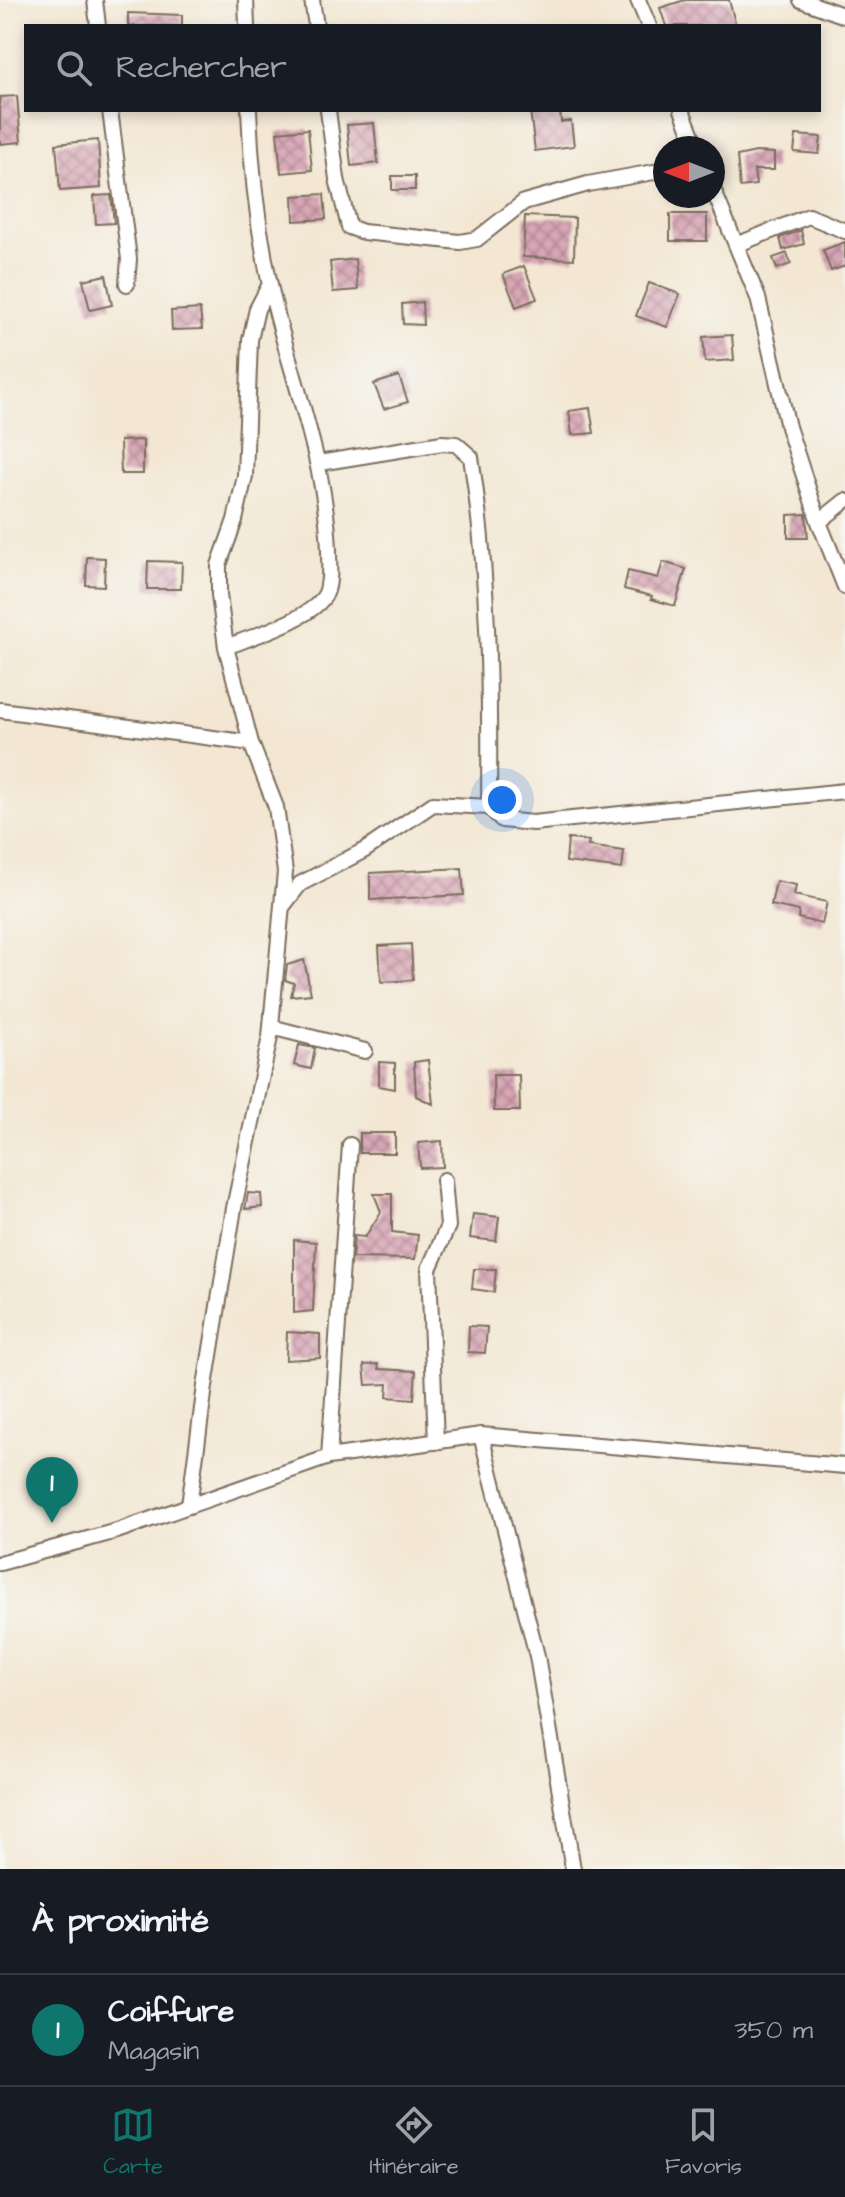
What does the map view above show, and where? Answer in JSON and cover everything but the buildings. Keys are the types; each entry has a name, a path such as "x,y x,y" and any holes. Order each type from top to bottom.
{"street":[{"path":"95,0 98,24"},
{"path":"246,0 247,24"},
{"path":"312,0 316,24"},
{"path":"638,0 648,24"},
{"path":"801,0 845,16"},
{"path":"110,112 129,259 127,284"},
{"path":"226,647 297,618 321,601 327,592 328,539 319,463 270,284 250,143 249,112"},
{"path":"328,112 343,210 349,227 363,232 460,242 477,239 524,202 588,184 653,172"},
{"path":"683,112 692,136"},
{"path":"721,208 758,298 788,427 819,522 845,587"},
{"path":"736,245 809,216 845,231"},
{"path":"189,1506 234,1208 271,1027 283,906 283,839 276,807 251,743 226,647 219,565 235,520 245,476 250,340 257,309 270,284"},
{"path":"319,463 442,443 456,444 471,457 478,498 491,676 489,807"},
{"path":"819,522 845,501"},
{"path":"0,710 251,743"},
{"path":"283,906 300,884 365,850 433,804 489,807 502,820 533,823 845,791"},
{"path":"271,1027 365,1051"},
{"path":"329,1457 350,1145"},
{"path":"436,1442 429,1269 448,1226 444,1180"},
{"path":"0,1563 117,1531 329,1457 481,1435 845,1466"},
{"path":"481,1435 537,1656 573,1869"}],"place":[{"name":"Coiffure","path":"52,1523"}]}
